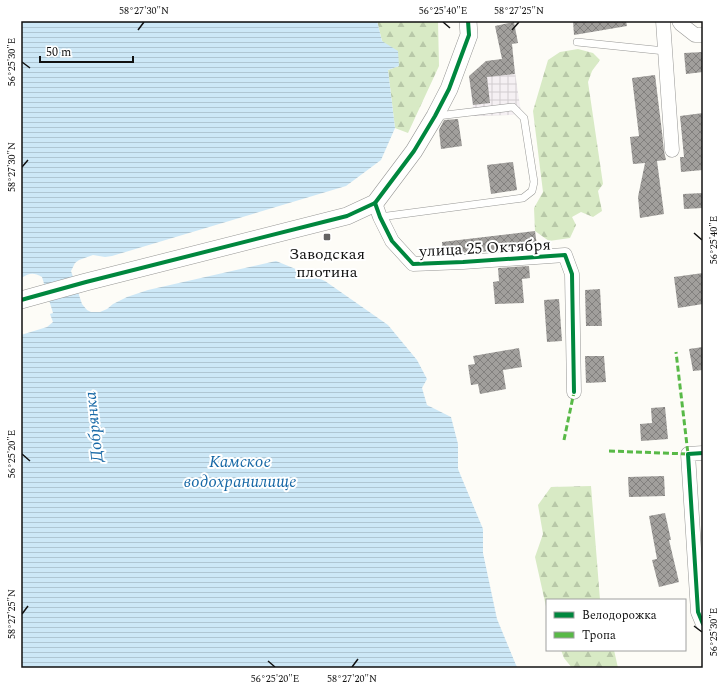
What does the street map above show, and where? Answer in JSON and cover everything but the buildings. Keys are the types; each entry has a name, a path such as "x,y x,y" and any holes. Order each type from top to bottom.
{"street":[{"path":"27,298 347,216 378,210 435,116 449,89 469,35 468,21"},
{"path":"663,21 672,150"},
{"path":"679,21 695,35 703,35"},
{"name":"улица 25 Октября","path":"378,210 392,241 413,264 565,255 572,274 574,392"},
{"path":"703,453 688,454 698,612 703,624"}],"lane":[{"path":"577,42 665,51"},
{"path":"378,210 523,198 532,191 534,182 524,118 513,107 435,116"}],"shaded area":[{"path":"513,58 521,113 512,115 474,116 469,76"}],"green space":[{"path":"377,21 438,21 439,66 408,133 395,128 388,70 399,66 382,41"},
{"path":"578,49 593,53 600,60 592,71 588,82 603,184 598,191 602,211 593,217 581,212 572,217 576,225 570,238 549,241 535,231 534,208 543,192 533,111 548,60 560,52"},
{"path":"591,486 600,599 546,599 546,606 535,557 543,534 538,505 551,487"},
{"path":"561,651 614,651 618,668 572,668 564,658"}],"water":[{"name":"Камское водохранилище","path":"21,21 377,21 382,41 398,51 399,66 388,70 395,128 381,160 346,186 112,256 105,257 93,255 79,260 75,263 71,271 82,304 91,312 100,312 127,297 148,290 276,261 325,281 388,325 417,360 427,379 422,388 427,405 451,417 458,444 458,469 483,529 483,553 497,619 518,668 21,668 21,335 47,327 53,322 50,314 53,313 42,277 32,274 21,278"}],"marked path":[{"path":"609,451 688,454 676,352"},
{"path":"564,440 574,392"}],"cycle path":[{"path":"21,300 86,282 347,216 375,203 414,151 449,89 469,35 468,21"},
{"path":"375,203 392,241 413,264 565,255 572,274 574,392"},
{"path":"703,453 688,454 698,612 703,624"}],"place":[{"name":"Заводская плотина","path":"327,237"}],"water label":[{"name":"Добрянка","path":"93,427"}]}
